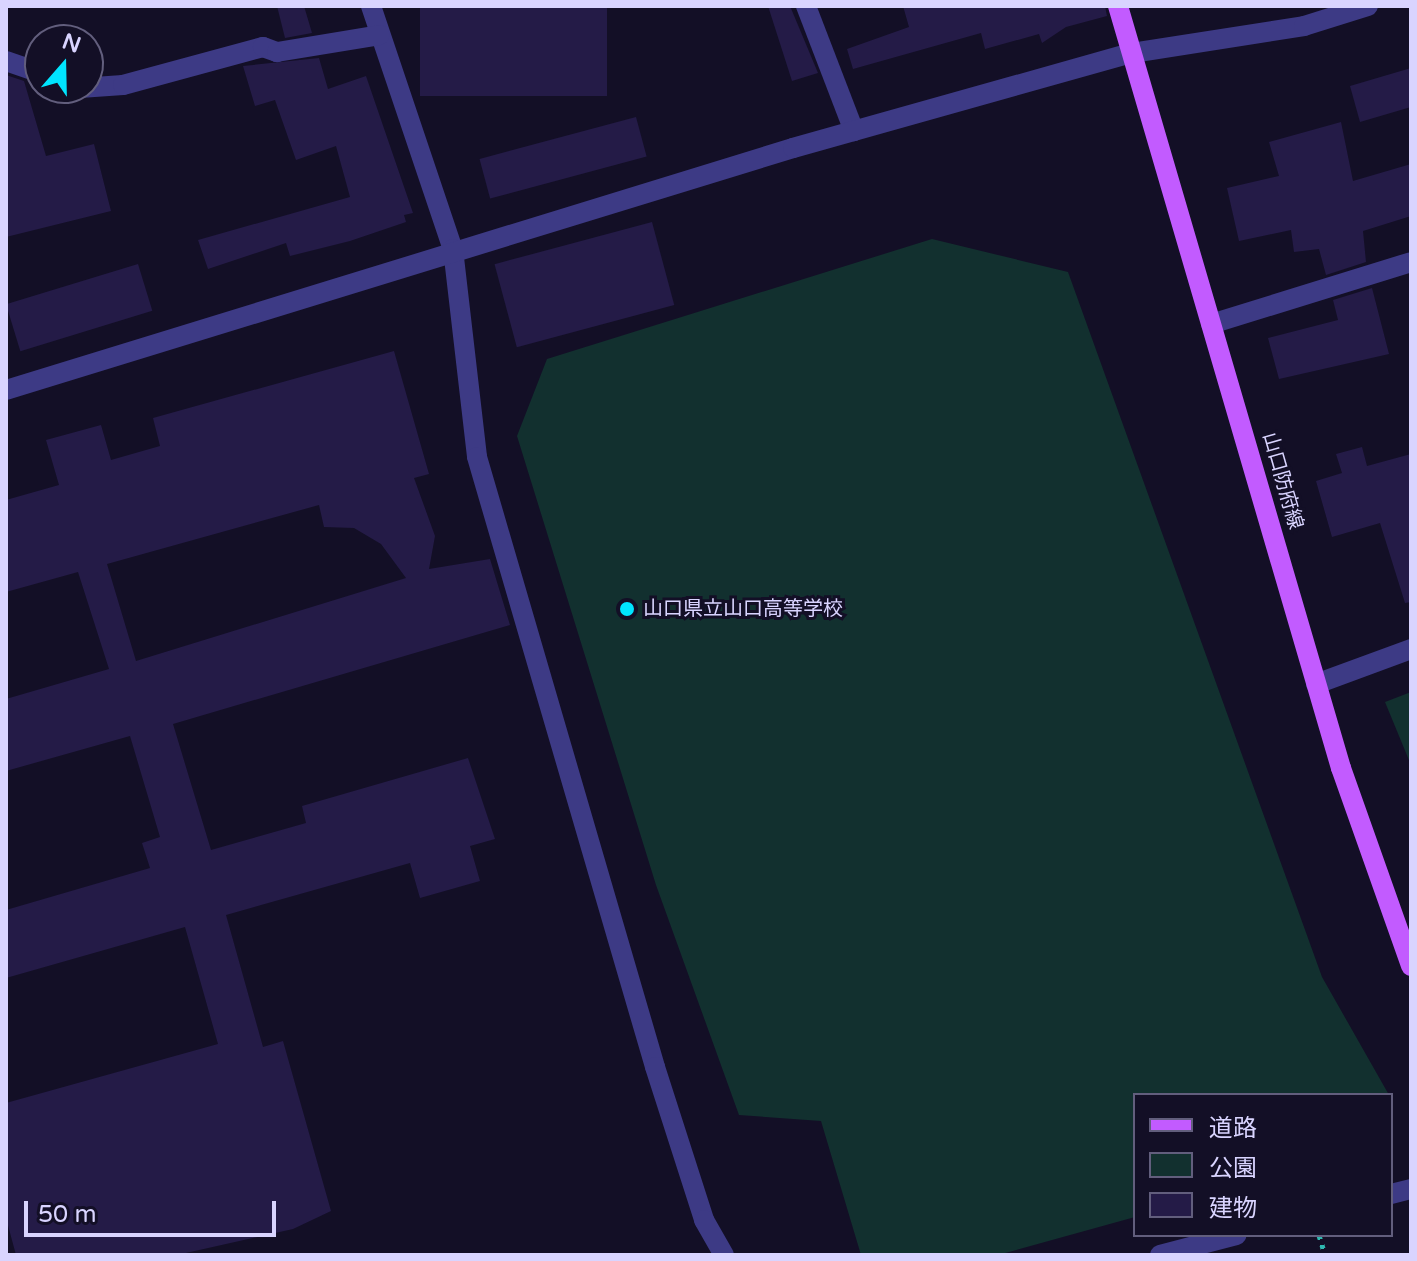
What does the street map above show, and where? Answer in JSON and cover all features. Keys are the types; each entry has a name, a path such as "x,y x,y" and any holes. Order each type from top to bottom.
{"main road":[{"name":"山口防府線","path":"1118,6 1316,684 1411,966"}],"street":[{"path":"371,6 453,249 477,457 655,1067 704,1220 724,1255"},
{"path":"806,6 854,131"},
{"path":"6,390 453,249 854,131 1132,53 1304,26 1368,6"},
{"path":"104,86 123,85 263,47 277,52 380,35"},
{"path":"1211,324 1411,262"},
{"path":"1316,684 1411,649"},
{"path":"1160,1255 1228,1237"}],"green space":[{"path":"932,239 1068,272 1322,977 1388,1093 1133,1093 1133,1218 998,1255 861,1255 821,1121 739,1115 656,885 517,436 547,359"},
{"path":"1411,692 1411,765 1385,702"}],"building":[{"path":"277,6 304,6 312,33 285,38"},
{"path":"420,6 607,6 607,96 420,96"},
{"path":"768,6 790,6 818,73 792,81"},
{"path":"903,6 1105,6 1107,16 1066,27 1042,43 1039,34 985,49 981,33 853,69 847,49 909,27"},
{"path":"319,58 328,89 366,76 413,213 404,215 406,222 350,241 290,256 286,243 208,269 198,240 350,197 336,146 296,160 275,100 255,106 243,66"},
{"path":"1411,68 1411,107 1360,122 1350,86"},
{"path":"6,75 24,81 24,104 31,104 46,156 94,144 111,211 6,237"},
{"path":"636,117 647,157 490,199 480,159"},
{"path":"1341,122 1353,181 1411,164 1411,216 1363,231 1366,262 1326,275 1319,249 1294,252 1291,230 1239,241 1227,188 1279,176 1269,142"},
{"path":"652,222 674,305 517,347 495,264"},
{"path":"138,264 152,311 20,351 6,304"},
{"path":"1372,288 1389,354 1279,379 1268,338 1338,320 1333,300"},
{"path":"394,351 429,474 414,478 435,536 429,569 490,559 510,625 173,724 211,850 306,823 302,806 468,758 495,839 470,846 480,881 420,898 410,863 226,915 263,1047 283,1041 331,1211 293,1229 177,1255 16,1255 6,1218 6,1103 218,1044 185,927 6,978 6,910 150,868 142,843 160,837 130,736 6,771 6,699 109,669 78,572 6,592 6,500 59,485 46,440 101,425 111,460 160,446 153,418","holes":["319,505 324,527 354,528 381,544 406,578 136,661 107,564"]},
{"path":"1362,447 1367,466 1411,454 1411,602 1405,603 1380,523 1332,537 1316,481 1342,473 1336,454"}],"place":[{"name":"山口県立山口高等学校","path":"627,609"}]}
